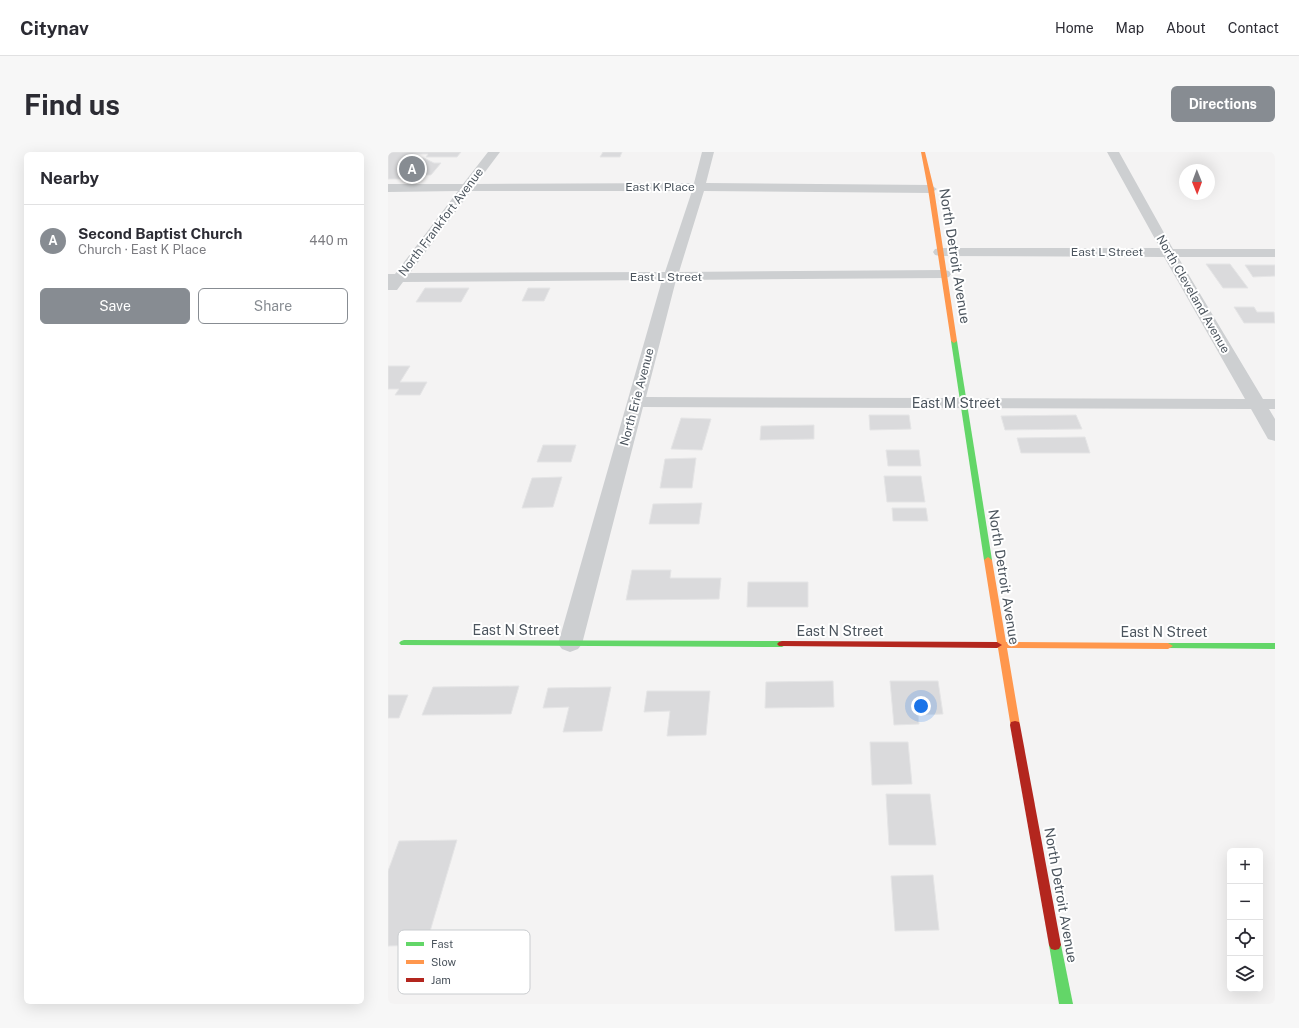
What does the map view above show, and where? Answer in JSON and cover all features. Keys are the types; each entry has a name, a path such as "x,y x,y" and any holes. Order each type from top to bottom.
{"street":[{"name":"North Frankfort Avenue","path":"388,293 393,278 468,188 494,152"},
{"name":"North Erie Avenue","path":"570,644 670,277 699,187 708,152"},
{"name":"North Detroit Avenue","path":"923,152 931,189 1001,645 1066,1004"},
{"name":"North Cleveland Avenue","path":"1113,152 1275,435"},
{"name":"East K Place","path":"388,188 699,187 931,189"},
{"name":"East L Street","path":"940,252 1275,253"},
{"name":"East L Street","path":"393,278 944,274"},
{"name":"East M Street","path":"636,402 1275,404"},
{"name":"East N Street","path":"404,643 1275,646"}],"building":[{"path":"388,152 461,152 457,157 426,157 428,154 413,154 410,158 424,158 434,163 441,163 431,175 418,175 405,179 388,179"},
{"path":"603,152 622,152 620,157 600,157"},
{"path":"1206,264 1230,264 1248,288 1223,288"},
{"path":"1245,265 1275,265 1275,276 1253,277"},
{"path":"425,288 469,288 461,302 416,302"},
{"path":"528,288 550,288 544,301 522,301"},
{"path":"1234,307 1254,307 1257,312 1274,312 1275,323 1244,323"},
{"path":"388,366 410,366 400,382 427,382 420,395 395,395 399,389 388,389"},
{"path":"869,415 909,415 911,429 870,430"},
{"path":"1076,415 1082,429 1005,430 1001,416"},
{"path":"681,418 711,419 702,450 671,449"},
{"path":"814,425 814,439 760,440 761,426"},
{"path":"1085,437 1090,453 1021,453 1017,438"},
{"path":"543,445 576,445 571,462 537,462"},
{"path":"886,450 919,450 921,466 888,466"},
{"path":"696,458 692,488 660,488 665,459"},
{"path":"884,476 921,476 925,502 887,502"},
{"path":"562,477 553,507 522,508 532,478"},
{"path":"702,503 699,524 649,524 653,504"},
{"path":"892,508 926,508 928,521 893,521"},
{"path":"632,570 671,570 670,578 721,578 719,599 626,600"},
{"path":"748,582 808,582 808,607 747,607"},
{"path":"833,681 834,707 765,708 766,682"},
{"path":"890,681 938,681 943,714 918,715 919,724 894,725"},
{"path":"519,686 511,714 422,715 433,687"},
{"path":"611,687 602,731 563,732 569,707 543,708 548,688"},
{"path":"647,691 710,691 706,735 667,736 670,711 644,712"},
{"path":"388,695 408,695 399,718 388,718"},
{"path":"870,742 908,742 912,784 872,785"},
{"path":"886,794 930,794 936,845 889,845"},
{"path":"457,840 430,930 398,930 398,946 388,946 388,871 399,841"},
{"path":"933,875 939,930 895,931 891,876"}],"traffic: fast":[{"path":"954,341 988,560"},
{"path":"404,643 782,644"},
{"path":"1168,646 1275,646"},
{"path":"1055,945 1066,1004"}],"traffic: slow":[{"path":"923,152 931,189 954,341"},
{"path":"988,560 1015,725"},
{"path":"997,645 1168,646"}],"traffic: jam":[{"path":"782,644 997,645"},
{"path":"1015,725 1055,945"}],"place":[{"name":"Second Baptist Church","path":"412,169"}]}
